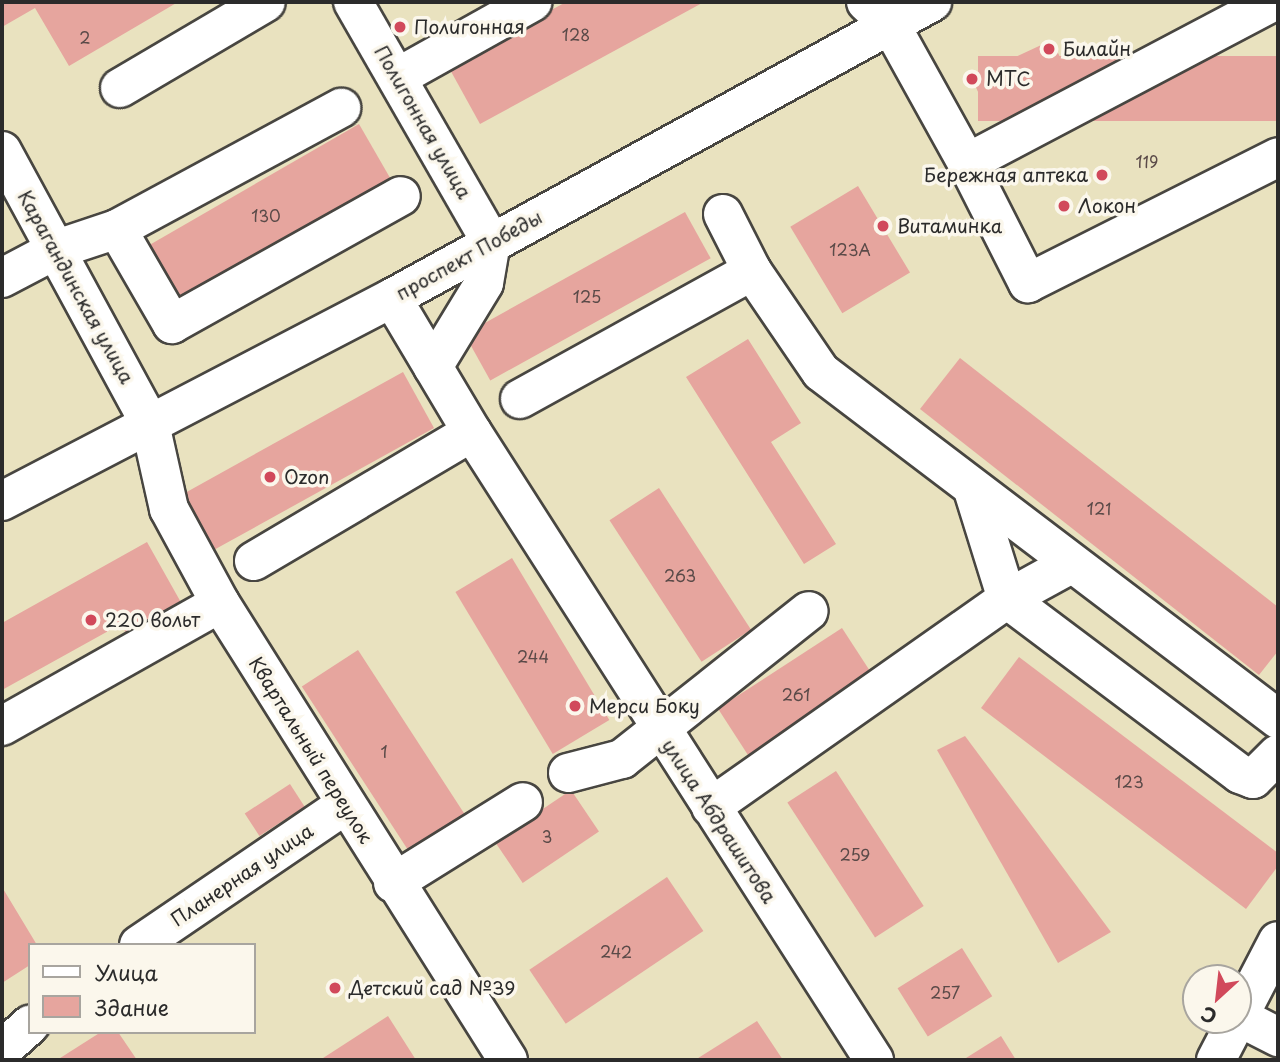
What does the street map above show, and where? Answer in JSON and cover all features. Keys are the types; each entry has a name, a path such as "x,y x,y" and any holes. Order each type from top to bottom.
{"street":[{"path":"120,88 266,2"},
{"name":"Полигонная улица","path":"353,2 491,242"},
{"path":"398,77 532,2"},
{"name":"проспект Победы","path":"2,500 393,298 878,13 932,2"},
{"path":"967,163 1272,2"},
{"path":"878,13 967,163 1028,283 1278,157"},
{"path":"2,278 57,249 117,229 341,108"},
{"name":"Карагандинская улица","path":"2,151 150,424"},
{"path":"117,229 172,324 401,196"},
{"path":"723,214 752,271 821,372 974,493 1278,719"},
{"path":"433,367 484,283 491,242"},
{"path":"520,399 752,271"},
{"name":"улица Абдрашитова","path":"393,298 471,432 657,726 874,1060"},
{"name":"Квартальный переулок","path":"150,424 169,509 220,603 393,883 508,1060"},
{"path":"254,561 471,432"},
{"path":"974,493 1007,599 1240,774 1253,779 1278,754"},
{"path":"711,807 1007,599 1069,565"},
{"path":"2,726 220,603"},
{"path":"568,774 622,760 657,726 810,611"},
{"path":"393,883 523,802"},
{"name":"Планерная улица","path":"142,943 345,805"},
{"path":"1252,995 1278,941"},
{"path":"1252,1024 1278,1037"},
{"path":"2,1050 28,1027"},
{"path":"1216,1060 1231,1034"}],"building":[{"path":"2,2 178,2 69,66 35,8 2,27"},
{"path":"566,2 704,2 480,124 448,66"},
{"path":"1052,40 1067,72 986,109 971,78"},
{"path":"978,56 1278,56 1278,121 978,121"},
{"path":"359,124 391,179 174,305 142,250"},
{"path":"858,186 910,273 842,313 790,227"},
{"path":"685,212 711,258 490,381 465,334"},
{"path":"748,339 801,423 771,442 836,544 804,564 686,377"},
{"path":"960,358 1278,607 1278,651 1259,675 920,409"},
{"path":"403,372 434,428 211,552 180,496"},
{"path":"659,488 751,630 702,662 610,520"},
{"path":"147,542 183,606 128,637 121,624 2,690 2,623"},
{"path":"512,558 609,720 553,754 455,592"},
{"path":"842,628 875,678 751,759 718,709"},
{"path":"358,650 466,816 410,853 302,686"},
{"path":"1019,657 1278,853 1278,866 1246,909 981,708"},
{"path":"965,736 1111,932 1058,963 937,750"},
{"path":"836,771 924,906 875,938 787,803"},
{"path":"290,784 305,807 259,836 245,813"},
{"path":"571,790 599,831 523,883 495,841"},
{"path":"667,877 703,931 566,1024 529,970"},
{"path":"2,887 36,943 28,943 28,966 2,983"},
{"path":"962,948 992,996 928,1037 898,988"},
{"path":"388,1016 416,1060 320,1060"},
{"path":"757,1021 783,1060 695,1060"},
{"path":"98,1034 119,1034 137,1060 57,1060"},
{"path":"1001,1036 1016,1060 967,1060 966,1058"}],"place":[{"name":"Полигонная","path":"400,27"},
{"name":"Билайн","path":"1049,49"},
{"name":"МТС","path":"972,79"},
{"name":"Бережная аптека","path":"1102,175"},
{"name":"Локон","path":"1064,206"},
{"name":"Витаминка","path":"883,226"},
{"name":"Ozon","path":"270,477"},
{"name":"220 вольт","path":"91,620"},
{"name":"Мерси Боку","path":"575,706"},
{"name":"Детский сад №39","path":"335,988"}]}
